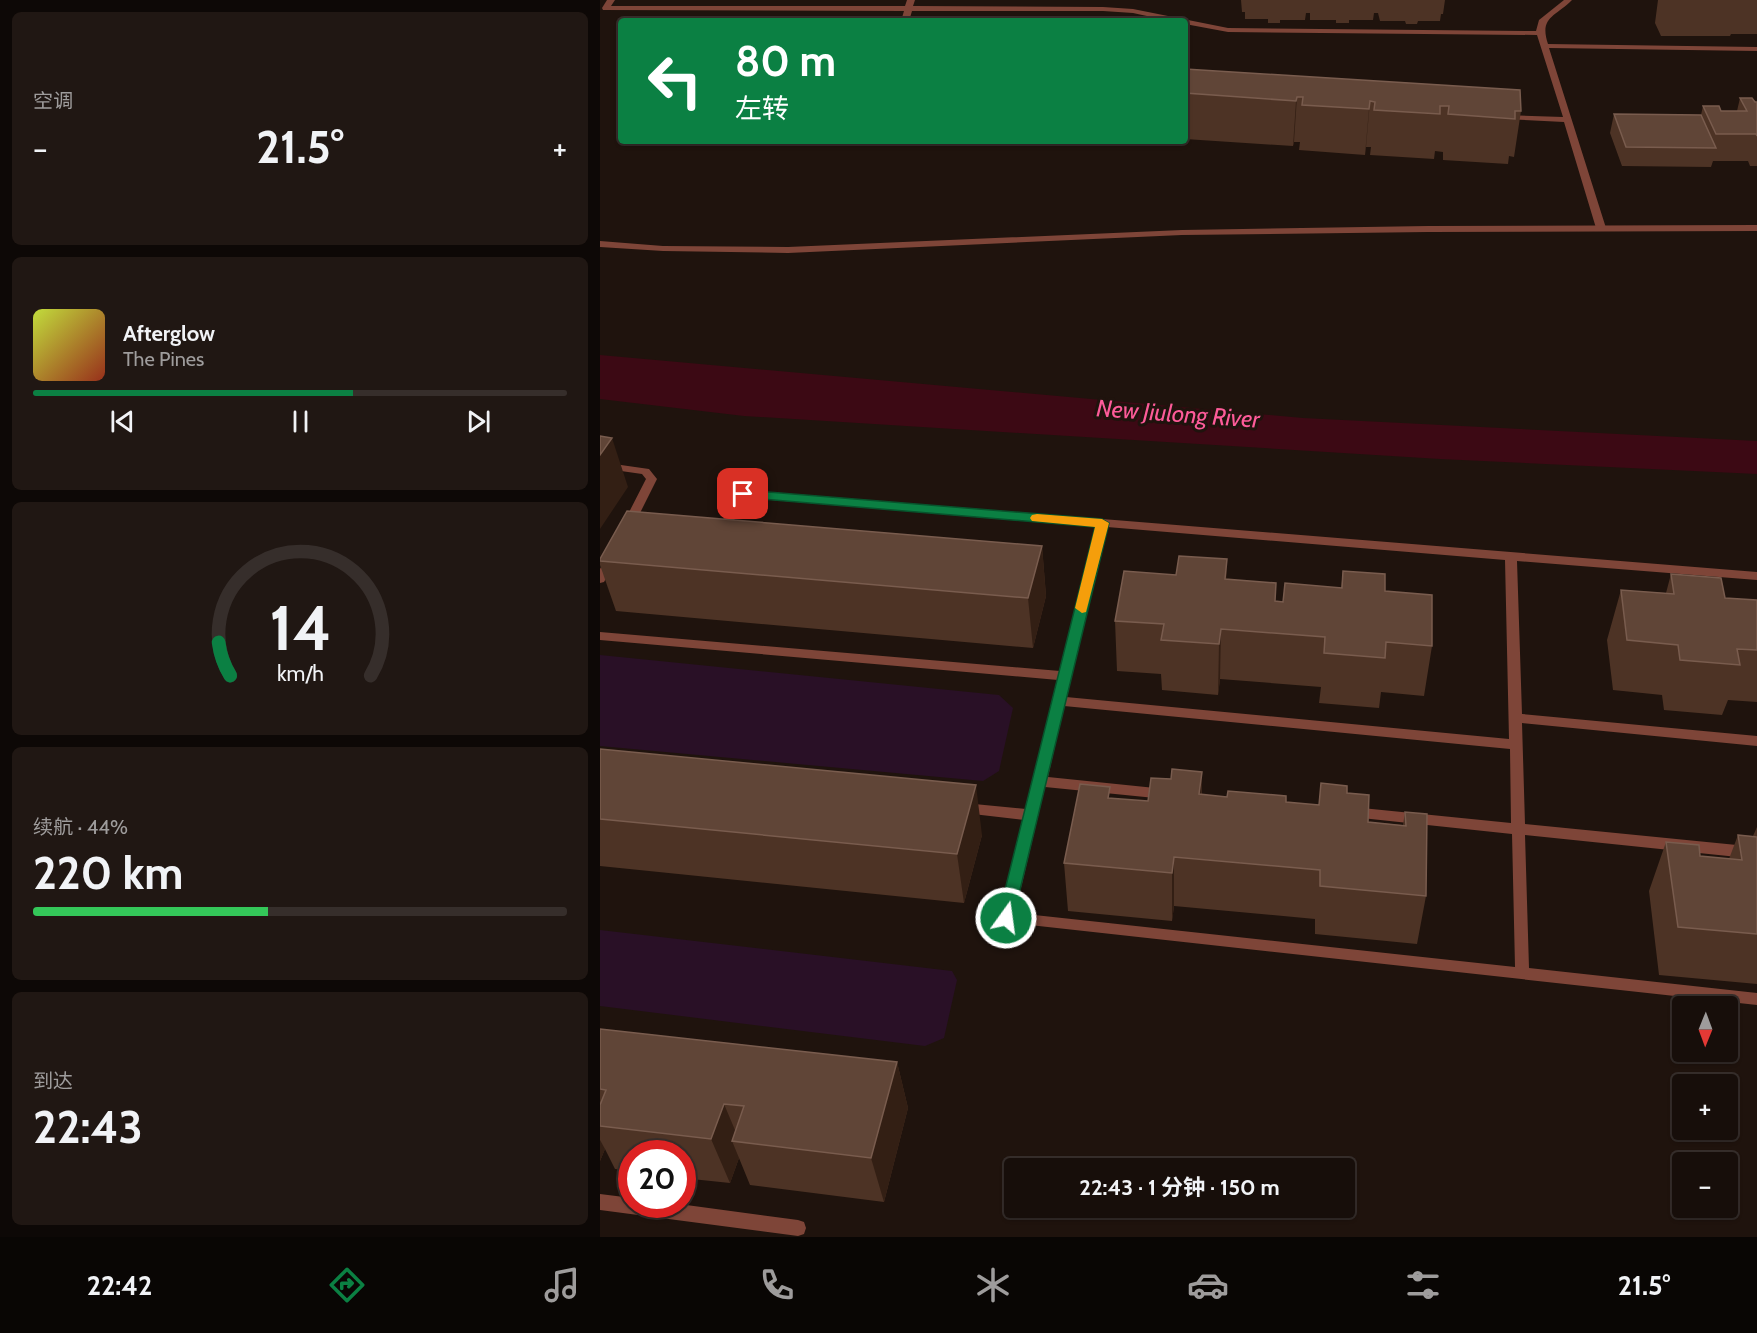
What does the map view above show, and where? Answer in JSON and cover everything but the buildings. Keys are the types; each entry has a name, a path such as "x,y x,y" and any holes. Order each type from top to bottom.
{"street":[{"path":"610,0 606,8 1102,9 1133,11 1168,18"},
{"path":"906,18 911,0"},
{"path":"1568,0 1542,22 1540,33 1601,228"},
{"path":"1188,22 1228,30 1540,33"},
{"path":"1544,46 1757,49"},
{"path":"1498,117 1567,120"},
{"path":"600,244 702,252 777,251 1097,235 1247,231 1757,228"},
{"path":"600,465 645,471 652,479 600,579"},
{"path":"714,547 743,494 1757,576"},
{"path":"1102,523 1006,918 1757,999"},
{"path":"1511,556 1522,974"},
{"path":"600,636 1065,676"},
{"path":"1059,701 1516,745"},
{"path":"1515,718 1757,741"},
{"path":"1040,781 1179,795"},
{"path":"950,806 1032,815"},
{"path":"1343,811 1757,853"},
{"path":"600,1202 798,1228"}],"shaded area":[{"path":"600,655 999,695 1013,708 999,771 983,781 600,746"},
{"path":"600,930 952,971 957,980 944,1038 925,1046 600,1006"}],"water":[{"name":"New Jiulong River","path":"600,355 1303,418 1757,441 1757,474 1440,459 744,416 600,399"}],"slow traffic":[{"path":"1037,518 1102,523 1082,608"}],"route":[{"path":"743,494 1102,523 1006,918"}]}
